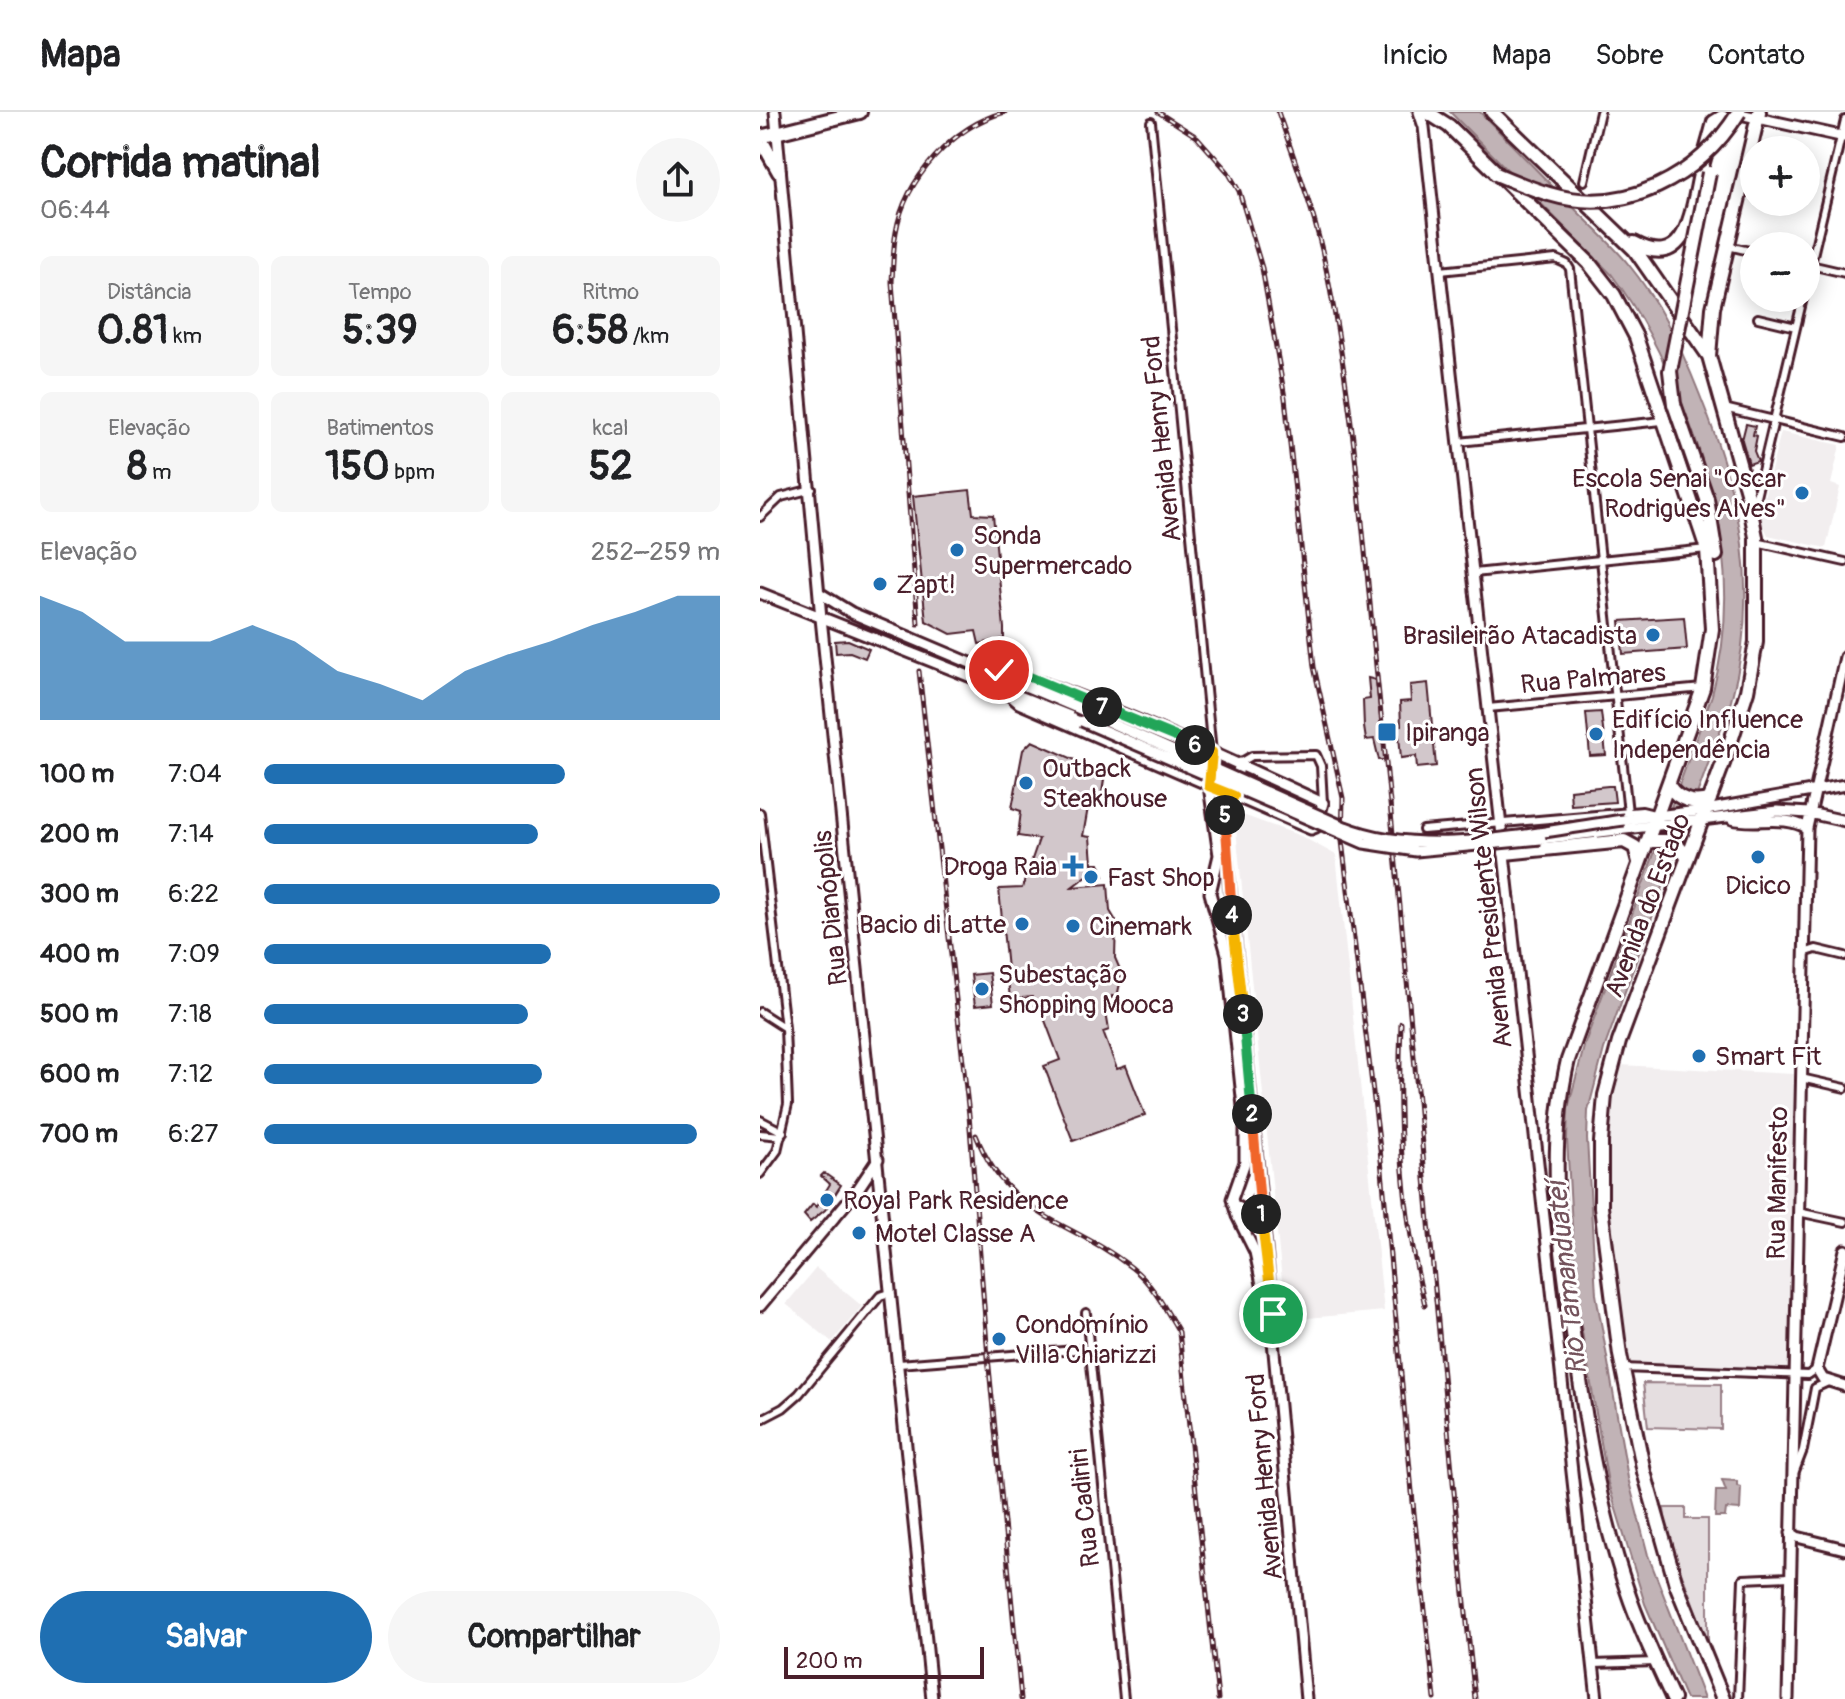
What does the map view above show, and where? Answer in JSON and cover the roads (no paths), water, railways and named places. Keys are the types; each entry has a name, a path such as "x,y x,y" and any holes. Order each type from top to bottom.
{"highway":[{"path":"779,172 760,137 860,112"},
{"name":"Avenida do Estado","path":"1427,112 1449,126 1589,263 1614,295 1636,337 1666,420 1707,549 1712,590"},
{"name":"Avenida do Estado","path":"1492,112 1646,263 1709,356 1756,542 1757,617 1751,672 1740,716 1619,1042 1604,1104 1601,1207 1623,1368 1647,1484 1682,1599 1723,1699"},
{"path":"1496,174 1550,195 1572,199 1601,201 1642,194 1681,175 1704,157 1739,112"},
{"path":"1616,232 1647,250 1670,249 1679,241 1691,217 1714,122 1726,114"},
{"name":"Avenida do Estado","path":"1673,1699 1616,1557 1589,1441 1563,1256 1556,1146 1558,1109 1568,1060 1703,688 1712,629 1716,552 1707,499 1674,404 1670,371 1709,173 1726,114"},
{"path":"1709,356 1711,319 1757,115"},
{"path":"1669,786 1683,798 1698,802 1706,810"},
{"path":"1625,821 1647,843 1674,841 1688,858"},
{"path":"1505,853 1624,841 1635,847 1639,863"}],"main road":[{"name":"Rua Dianópolis","path":"775,112 812,489 821,618 932,1699"},
{"name":"Avenida Presidente Wilson","path":"1419,112 1424,127 1597,1699"},
{"path":"1726,114 1757,115 1843,137"},
{"path":"760,593 1082,721 1345,836 1390,849 1441,851 1625,821"},
{"path":"821,594 852,613 995,672 1044,683 1240,763 1323,803 1313,829 1019,703 1001,689"},
{"path":"821,618 831,609 852,613"},
{"path":"902,650 904,642 911,637"},
{"name":"Rua Manifesto","path":"1795,1535 1793,1474 1807,828 1841,689 1845,657"},
{"path":"1001,689 1014,689 1024,679"},
{"path":"1024,679 1075,706 1345,827 1389,841 1416,843 1625,821 1655,821 1845,785"},
{"path":"1044,683 1075,706"},
{"path":"1212,752 1209,786 1219,851 1210,893 1227,954 1245,1126 1245,1162 1233,1193 1233,1204 1249,1210 1259,1197"},
{"path":"1240,763 1234,796 1224,822 1259,1197 1269,1267 1272,1330"},
{"path":"1706,810 1745,822 1787,821 1807,828"},
{"path":"1729,818 1777,811 1809,813 1845,821"},
{"path":"1210,893 1220,886 1230,893"},
{"path":"760,1306 858,1189 878,1158"},
{"path":"858,1189 869,1189 882,1195"},
{"name":"Avenida Henry Ford","path":"1233,1204 1255,1252 1272,1330 1306,1699"},
{"path":"1845,1250 1817,1369 1828,1382 1845,1386"},
{"path":"1788,1699 1791,1549 1795,1535 1845,1549"}],"street":[{"path":"1584,181 1600,112"},
{"path":"1817,232 1845,120"},
{"name":"Avenida Henry Ford","path":"1151,122 1212,752"},
{"path":"1728,246 1740,249"},
{"path":"1423,830 1502,824 1625,821 1617,697 1570,269 1556,259 1440,271"},
{"path":"1820,267 1845,273"},
{"path":"1752,517 1800,312"},
{"path":"1758,318 1796,327"},
{"path":"1723,407 1845,437"},
{"path":"1458,442 1666,420"},
{"path":"760,517 781,497 812,489"},
{"path":"1756,542 1845,562"},
{"path":"1474,573 1707,549"},
{"name":"Rua Palmares","path":"1488,708 1703,688"},
{"path":"1240,763 1252,756 1316,755 1321,766 1323,803"},
{"path":"760,813 785,1028 788,1104 782,1134 772,1160 760,1174"},
{"path":"1804,953 1816,949 1845,956"},
{"path":"760,1012 785,1028"},
{"path":"1801,1078 1845,1088"},
{"path":"760,1120 782,1134"},
{"path":"760,1134 782,1134"},
{"path":"1798,1212 1845,1222"},
{"path":"760,1420 783,1408 799,1394 880,1296 890,1293"},
{"name":"Rua Cadiriri","path":"1086,1313 1124,1699"},
{"path":"899,1364 1088,1349"},
{"path":"1623,1368 1808,1375 1817,1369"},
{"name":"Rua Manifesto","path":"1793,1474 1803,1450 1815,1390 1828,1382"},
{"path":"1738,1699 1743,1579 1790,1577"},
{"path":"1593,1664 1656,1662"}],"railway":[{"path":"918,624 892,282 896,232 910,193 934,157 967,129 1005,112"},
{"path":"1158,112 1197,137 1228,172 1239,191 1262,268 1285,398 1314,667 1343,798 1342,841 1380,1149 1435,1699"},
{"path":"1278,112 1322,250 1351,420 1475,1699"},
{"path":"919,671 969,1115 988,1357 1021,1699"},
{"path":"1401,1023 1402,1165 1411,1235 1425,1305"},
{"path":"976,1135 990,1163 1006,1185 1024,1202 1140,1274 1153,1289 1179,1332 1218,1699"}],"place":[{"name":"Escola Senai \"Oscar Rodrigues Alves\"","path":"1802,493"},
{"name":"Sonda Supermercado","path":"957,550"},
{"name":"Zapt!","path":"880,584"},
{"name":"Brasileirão Atacadista","path":"1653,635"},
{"name":"Ipiranga","path":"1387,732"},
{"name":"Edifício Influence Independência","path":"1596,734"},
{"name":"Outback Steakhouse","path":"1026,783"},
{"name":"Dicico","path":"1758,857"},
{"name":"Droga Raia","path":"1073,866"},
{"name":"Fast Shop","path":"1091,877"},
{"name":"Bacio di Latte","path":"1022,924"},
{"name":"Cinemark","path":"1073,926"},
{"name":"Subestação Shopping Mooca","path":"982,989"},
{"name":"Smart Fit","path":"1699,1056"},
{"name":"Royal Park Residence","path":"827,1200"},
{"name":"Motel Classe A","path":"859,1233"},
{"name":"Condomínio Villa Chiarizzi","path":"999,1339"}],"water label":[{"name":"Rio Tamanduateí","path":"1566,1278"}]}
